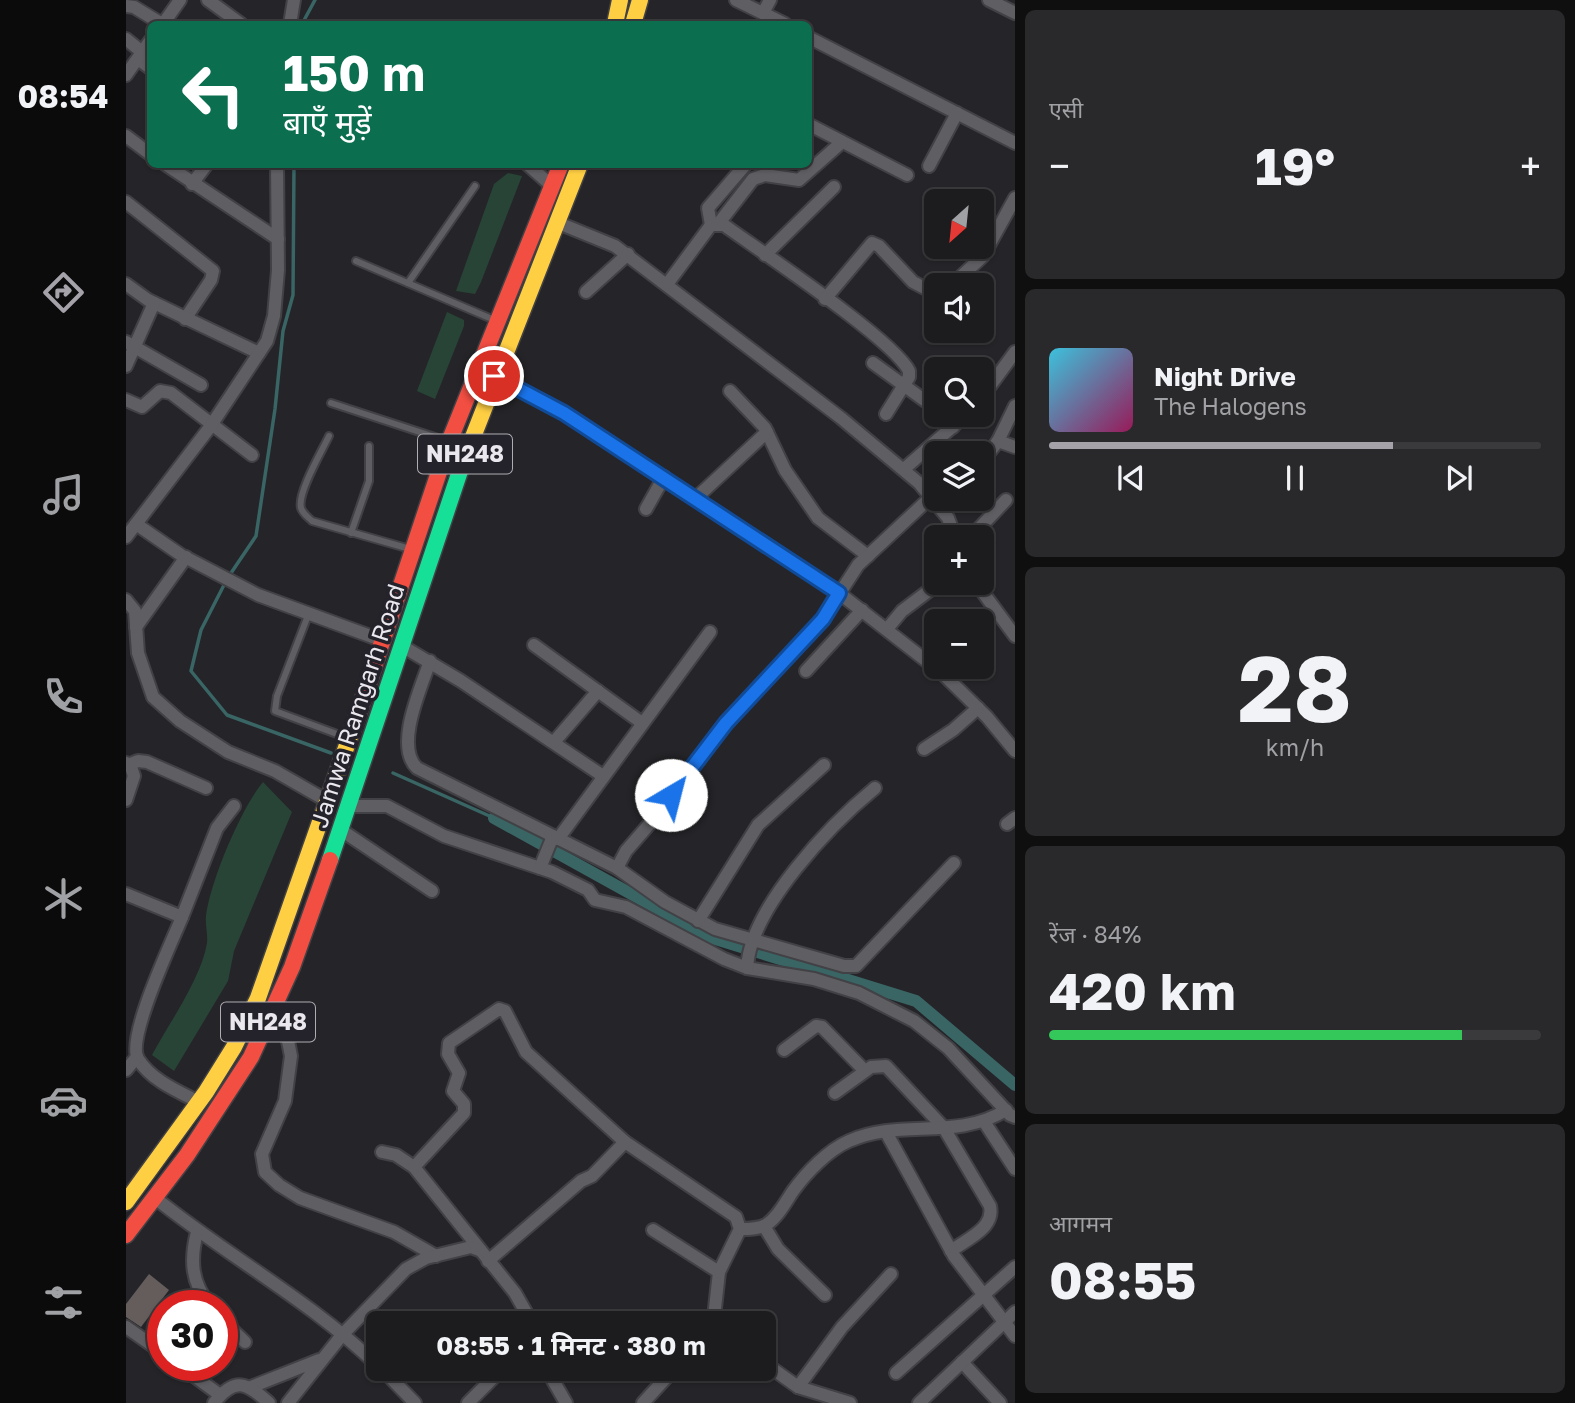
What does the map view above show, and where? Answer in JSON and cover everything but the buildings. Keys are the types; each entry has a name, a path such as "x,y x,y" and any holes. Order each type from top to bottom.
{"highway":[{"path":"616,21 620,0"},
{"path":"634,21 640,0"},
{"name":"Jamwa Ramgarh Road","path":"126,1202 202,1097 234,1047 258,998 279,947 329,802 449,442 559,168"},
{"name":"Jamwa Ramgarh Road","path":"126,1236 187,1155 251,1057 292,967 350,806 494,376 578,168"},
{"path":"202,1097 222,1102"}],"street":[{"path":"164,21 180,0"},
{"path":"208,0 237,21"},
{"path":"290,21 294,0"},
{"path":"736,0 779,21"},
{"path":"763,13 770,0"},
{"path":"989,0 1015,13"},
{"path":"126,6 134,7 157,21"},
{"path":"126,39 147,64"},
{"path":"812,39 1015,143"},
{"path":"126,75 147,46"},
{"path":"929,166 957,113"},
{"path":"812,126 908,175"},
{"path":"126,136 147,152"},
{"path":"668,283 753,179 765,175 799,180 842,142"},
{"path":"170,168 278,239"},
{"path":"192,184 204,168"},
{"path":"126,537 212,424 267,341 274,316 278,239 277,168"},
{"path":"532,168 552,186"},
{"path":"743,168 708,208 715,224 765,255 903,361 909,371 904,385 886,414"},
{"path":"765,255 834,187"},
{"path":"965,273 983,256 1010,218 1015,198"},
{"path":"126,202 213,271 211,280 185,319"},
{"path":"556,222 628,254 924,486"},
{"path":"825,299 872,243 879,246 924,290"},
{"path":"586,292 628,254"},
{"path":"126,284 154,303 259,353"},
{"path":"126,366 130,345 154,303"},
{"path":"130,345 201,385"},
{"path":"994,381 1015,352"},
{"path":"873,363 924,402"},
{"path":"494,376 564,413 839,593 942,673 978,708 1015,751"},
{"path":"126,400 142,407 155,393 165,391 252,455"},
{"path":"730,391 767,432 785,470 807,504 832,530 868,556"},
{"path":"994,446 1015,406"},
{"path":"904,468 953,427"},
{"path":"696,498 767,432"},
{"path":"998,440 1015,447"},
{"path":"646,509 664,477"},
{"path":"982,525 1006,500"},
{"path":"617,868 626,850 659,813 726,723 823,619 868,556 927,511"},
{"path":"136,524 186,557 271,601 310,611 381,640"},
{"path":"136,627 186,557"},
{"path":"887,629 902,611 924,594"},
{"path":"985,595 1015,636"},
{"path":"126,600 135,611 138,653 153,697 228,752 275,771 329,802"},
{"path":"806,671 862,610"},
{"path":"542,862 554,838 710,632"},
{"path":"534,645 642,723"},
{"path":"402,646 555,742 603,776"},
{"path":"429,662 410,724 407,746 411,763 429,775 617,868 665,902 698,921 751,943 844,966 856,966 954,863"},
{"path":"555,742 598,691"},
{"path":"924,749 953,730 978,708"},
{"path":"126,800 134,776 127,764 138,761 147,762 206,788"},
{"path":"698,921 758,825 824,765"},
{"path":"747,965 751,943 769,907 813,847 875,788"},
{"path":"202,1097 169,1087 137,1057 135,1036 218,828 234,806"},
{"path":"350,806 387,806 444,836 542,862 588,890 595,900 626,907 724,959 814,979 848,990 914,1021 948,1048 1010,1113 985,1123 886,1132 850,1140 835,1149 796,1188 775,1218 764,1226 740,1228"},
{"path":"341,830 432,891"},
{"path":"126,894 182,916"},
{"path":"414,1167 464,1113 464,1104 453,1091 459,1073 448,1054 449,1043 499,1009 505,1011 526,1052 625,1142 736,1217 740,1228 719,1272 716,1311"},
{"path":"273,1011 287,1036 291,1056 285,1101 262,1154 265,1172 300,1198 394,1232 436,1256"},
{"path":"784,1050 816,1026 822,1027 865,1071"},
{"path":"126,1070 137,1057"},
{"path":"835,1093 865,1071 880,1064 886,1066 944,1128 990,1206 992,1214 986,1226 951,1251"},
{"path":"985,1123 1015,1169"},
{"path":"886,1132 951,1251 1015,1336"},
{"path":"488,1261 581,1181 592,1176 625,1142"},
{"path":"382,1152 396,1155 414,1167 514,1293 525,1311"},
{"path":"154,1197 197,1232 342,1335 366,1356"},
{"path":"764,1226 778,1249 825,1295"},
{"path":"653,1230 719,1272"},
{"path":"197,1232 191,1263 194,1277 201,1290"},
{"path":"288,1403 342,1335 406,1269 436,1256 471,1247 479,1250"},
{"path":"895,1373 1015,1267"},
{"path":"799,1387 842,1326 891,1274"},
{"path":"919,1403 1015,1312"},
{"path":"126,1328 147,1342"},
{"path":"238,1335 245,1342"},
{"path":"197,1381 217,1399 230,1387 251,1387 322,1359"},
{"path":"961,1362 1000,1403"},
{"path":"776,1371 799,1387 850,1403"},
{"path":"393,1381 415,1403"},
{"path":"468,1403 490,1381"},
{"path":"553,1381 566,1403"},
{"path":"643,1403 663,1381"},
{"path":"251,1387 269,1403"}],"lane":[{"path":"408,283 475,186"},
{"path":"355,261 513,329"},
{"path":"331,403 449,442"},
{"path":"329,436 302,495 300,507 312,521 411,550"},
{"path":"351,533 369,481 369,446"},
{"path":"310,611 277,696 275,711 348,743"}],"green space":[{"path":"508,173 522,176 481,282 475,294 456,291 494,184"},
{"path":"447,312 464,320 464,326 435,399 417,391"},
{"path":"263,782 292,812 234,951 228,981 174,1071 152,1055 184,1000 204,957 207,943 206,916 213,884 236,827"}],"waterway":[{"path":"304,21 315,0"},
{"path":"229,576 256,536 275,409 283,331 293,295 294,168"},
{"path":"225,583 201,630 191,671 227,715 331,753"},
{"path":"393,773 494,818"},
{"path":"494,818 709,937 916,1001 1015,1085"}],"traffic: fast":[{"path":"330,860 462,465"}],"traffic: slow":[{"path":"616,21 620,0"},
{"path":"634,21 640,0"},
{"path":"462,465 578,168"},
{"path":"126,1202 206,1092 234,1047 258,998 360,708"}],"traffic: jam":[{"path":"360,708 449,442 559,168"},
{"path":"126,1235 187,1155 251,1057 292,967 330,860"}],"route":[{"path":"494,376 564,413 839,593 823,619 726,723 671,795"}]}
